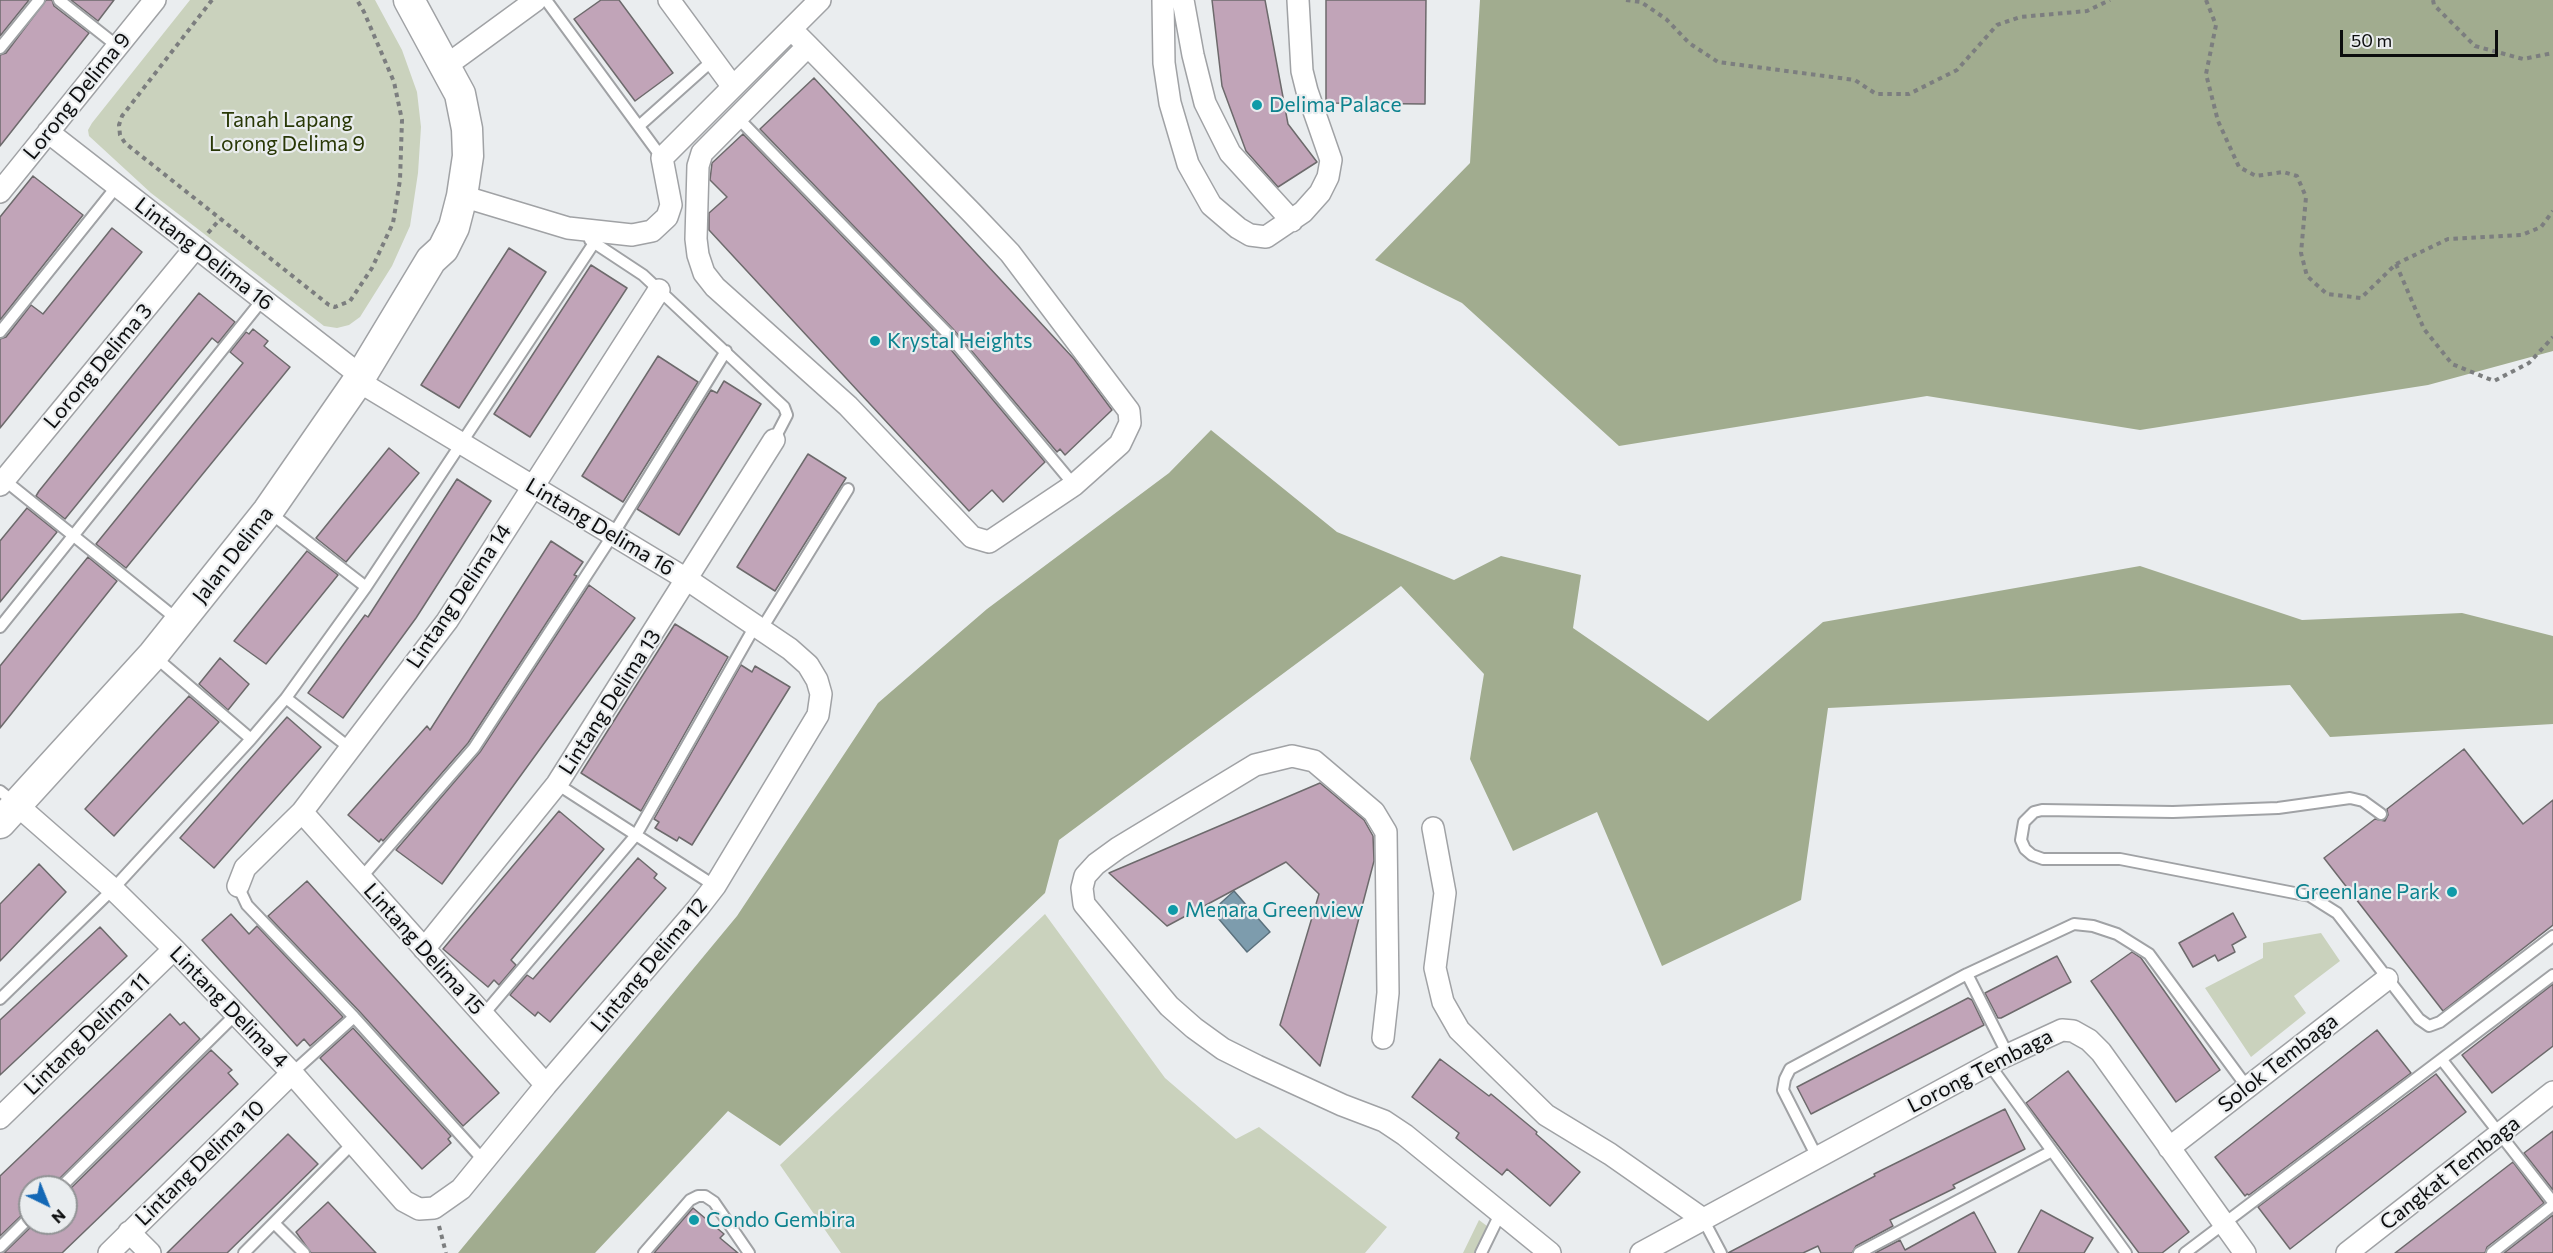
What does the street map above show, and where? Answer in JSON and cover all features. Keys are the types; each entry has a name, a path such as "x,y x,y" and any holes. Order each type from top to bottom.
{"street":[{"name":"Lorong Delima 9","path":"0,192 116,45 155,0"},
{"name":"Jalan Delima","path":"6,806 153,655 268,511 359,379 430,260 443,249 454,227 462,196 468,156 467,129 460,94 443,68 409,0"},
{"path":"443,68 536,0"},
{"path":"669,0 733,87"},
{"path":"462,196 568,228 632,235 643,234 659,226 667,217 671,205 662,158 820,0"},
{"path":"1162,0 1164,63 1170,103 1188,164 1211,205 1250,235 1266,237 1303,212 1320,193 1328,177 1330,160 1302,72 1298,0"},
{"path":"1183,0 1205,103 1230,153 1292,221"},
{"path":"791,29 808,46 1010,253 1129,411 1130,423 1120,444 1074,485 989,542 972,537 848,406 715,287 704,273 696,239 698,166 702,153 808,46"},
{"name":"Jalan Delima","path":"430,260 429,244 447,172 446,128 441,102 443,68"},
{"name":"Lintang Delima 16","path":"48,132 263,299 359,379 612,536 688,580 789,649 808,665 817,680 821,694"},
{"name":"Lorong Delima 3","path":"1,481 196,248"},
{"name":"Lintang Delima 14","path":"238,886 245,868 302,813 447,621 659,290"},
{"name":"Lintang Delima 13","path":"424,949 558,784 774,440"},
{"name":"Lintang Delima 12","path":"434,1208 460,1189 715,886 818,715 821,694"},
{"path":"1383,1038 1388,993 1386,832 1374,812 1314,761 1292,756 1255,765 1118,848 1096,864 1085,876 1082,888 1084,904 1169,1006 1194,1028 1223,1049 1257,1066 1342,1106 1384,1121 1405,1135 1550,1253"},
{"name":"Lintang Delima 4","path":"6,806 113,889 292,1073 404,1201 419,1209 434,1208"},
{"name":"Lintang Delima 15","path":"302,813 546,1085"},
{"path":"1433,828 1445,893 1435,968 1443,1002 1459,1030 1546,1115 1610,1154 1703,1219"},
{"name":"Lintang Delima 11","path":"0,1118 174,950"},
{"name":"Solok Tembaga","path":"2169,1148 2387,979"},
{"name":"Lorong Tembaga","path":"1641,1253 1989,1064 2062,1030 2073,1031 2089,1040 2101,1052 2245,1253"},
{"name":"Lintang Delima 10","path":"109,1253 292,1073"},
{"name":"Cangkat Tembaga","path":"2347,1253 2553,1092"},
{"path":"129,1232 150,1253"}],"lane":[{"path":"0,48 39,0"},
{"path":"59,0 116,45"},
{"path":"546,0 662,158"},
{"path":"639,126 713,60"},
{"path":"737,117 948,334 1074,485"},
{"path":"0,332 117,186"},
{"path":"568,228 643,275 726,351 786,411 786,419 774,440"},
{"path":"0,999 113,889 251,740 286,698 366,587 594,243"},
{"path":"0,627 263,299"},
{"path":"361,878 474,748 612,536 726,351"},
{"path":"1,481 181,622"},
{"path":"483,1015 636,835 758,628 848,489"},
{"path":"268,511 366,587"},
{"path":"153,655 251,740"},
{"path":"286,698 351,749"},
{"path":"558,784 715,886"},
{"path":"2381,814 2363,801 2350,798 2267,808 2173,812 2055,809 2034,812 2024,822 2020,831 2025,849 2032,855 2043,859 2120,859 2310,896 2337,913 2419,1020 2429,1026 2440,1022 2553,936"},
{"path":"238,886 247,905 354,1017 484,1161"},
{"path":"1818,1157 1783,1090 1790,1069 1967,974 2074,924 2093,926 2117,934 2149,954 2247,1087"},
{"path":"1967,974 2008,1054"},
{"path":"2185,1253 2553,975"},
{"path":"73,1175 236,1014"},
{"path":"292,1073 354,1017"},
{"path":"2442,1060 2553,1204 2492,1253"},
{"path":"1989,1064 2126,1253"},
{"path":"244,1253 352,1144"},
{"path":"1859,1253 2052,1151"},
{"path":"644,1253 690,1200 698,1196 705,1196 714,1202 749,1253"},
{"path":"1482,1253 1501,1212"},
{"path":"1703,1219 1721,1253"},
{"path":"274,1223 304,1253"},
{"path":"0,1247 18,1229"}],"path":[{"path":"213,0 122,116 119,125 120,135 124,142 335,307 350,301 372,268 393,223 400,180 402,120 394,82 357,0"},
{"path":"1626,0 1641,2 1665,19 1689,44 1718,62 1855,80 1876,94 1909,94 1957,69 1997,25 2020,17 2087,10 2110,0"},
{"path":"2206,0 2216,25 2206,74 2218,121 2239,166 2256,176 2283,172 2297,176 2306,197 2301,253 2307,276 2327,294 2361,298 2396,264 2448,238 2522,235 2541,227 2553,212"},
{"path":"2433,0 2434,5 2475,46 2523,59 2553,54"},
{"path":"2396,264 2424,329 2452,364 2494,381 2529,363 2553,337"},
{"path":"434,1208 446,1253"}],"green space":[{"name":"Tanah Lapang Lorong Delima 9","path":"190,0 375,0 402,50 417,92 421,127 418,173 410,226 392,266 360,317 349,325 337,328 324,326 151,193 89,136 88,130 92,123"},
{"path":"1480,0 2553,0 2553,351 2428,385 2140,430 1927,396 1619,446 1462,303 1375,260 1470,163"},
{"path":"1211,430 1337,532 1454,580 1501,556 1581,575 1573,628 1708,721 1823,622 2140,566 2302,620 2462,613 2553,636 2553,724 2330,737 2290,685 1828,708 1801,900 1662,966 1597,812 1513,851 1470,759 1484,674 1401,586 1059,840 1045,893 780,1146 728,1111 595,1253 458,1253 737,916 878,703 987,609 1169,473"},
{"path":"1045,914 1165,1078 1236,1139 1259,1127 1387,1227 1365,1253 841,1253 780,1165"},
{"path":"2321,933 2340,961 2294,996 2306,1013 2251,1057 2205,988 2263,958 2263,943"},
{"path":"1479,1220 1487,1226 1474,1253 1463,1253"}],"water":[{"path":"1234,891 1270,932 1247,952 1212,911"}],"building":[{"path":"0,0 29,0 0,36"},
{"path":"46,0 52,0 54,6 89,33 0,146 0,55 6,53"},
{"path":"71,0 114,0 98,21"},
{"path":"601,0 619,0 673,73 635,101 574,19"},
{"name":"Delima Palace","path":"1212,0 1265,0 1288,124 1317,162 1278,187 1246,151 1222,86"},
{"path":"1326,0 1426,0 1425,104 1326,103"},
{"name":"Krystal Heights","path":"814,78 1074,359 1112,410 1065,455 1060,449 1057,452 953,329 760,129"},
{"name":"Krystal Heights","path":"743,134 942,339 1045,462 1003,502 992,490 969,511 709,230 709,213 727,197 710,180 712,163"},
{"path":"33,176 83,215 0,320 0,217"},
{"path":"112,228 142,252 0,428 0,339 6,337 31,305 43,314"},
{"path":"509,248 546,272 459,408 421,385"},
{"path":"591,265 627,288 530,437 494,414"},
{"path":"199,293 235,322 218,343 212,338 65,519 36,496"},
{"path":"253,329 268,341 264,346 290,367 126,568 96,544 243,363 230,352 246,332 249,334"},
{"path":"658,356 698,382 623,502 582,476"},
{"path":"724,381 761,404 679,535 637,509 711,390 717,393"},
{"path":"389,448 419,473 346,562 316,538"},
{"path":"808,454 846,478 775,591 737,567"},
{"path":"457,479 491,501 416,618 343,718 308,693 365,615 368,617"},
{"path":"27,508 57,532 0,602 0,541"},
{"path":"551,541 583,562 574,575 577,576 468,743 383,841 381,839 379,842 348,815 427,726 430,730"},
{"path":"307,551 338,575 266,664 234,641"},
{"path":"88,557 117,581 0,728 0,666"},
{"path":"589,585 635,618 442,884 396,850 480,752"},
{"path":"675,624 728,657 641,811 581,773"},
{"path":"220,658 249,684 228,710 199,684"},
{"path":"741,665 752,672 755,666 790,687 692,845 679,837 677,841 655,828 659,822 654,819"},
{"path":"189,696 219,722 114,836 85,809"},
{"path":"287,717 321,747 214,868 180,838"},
{"name":"Greenlane Park","path":"2464,749 2523,824 2553,800 2553,925 2443,1011 2324,858 2375,819 2385,821 2388,815 2387,809"},
{"name":"Menara Greenview","path":"1320,783 1364,820 1373,836 1374,861 1320,1066 1280,1025 1319,894 1286,862 1167,926 1109,873"},
{"path":"559,811 604,849 511,960 516,965 499,985 494,980 488,987 443,949"},
{"path":"638,858 657,874 654,878 666,888 550,1022 538,1012 535,1016 510,995 527,975 533,979"},
{"path":"39,864 66,892 0,961 0,904"},
{"path":"307,881 499,1093 463,1126 360,1012 268,916"},
{"path":"2233,913 2246,937 2232,945 2235,952 2218,961 2215,955 2193,967 2179,943"},
{"path":"231,914 249,934 257,926 343,1017 310,1046 304,1039 297,1046 202,940"},
{"path":"100,927 127,956 0,1075 0,1020"},
{"path":"2132,952 2141,958 2220,1070 2176,1102 2091,981"},
{"path":"2057,956 2071,982 1998,1018 1985,993"},
{"path":"2553,984 2553,1046 2492,1093 2462,1055"},
{"path":"1968,998 1972,1000 1984,1025 1811,1114 1797,1087"},
{"path":"170,1014 180,1025 184,1022 200,1039 63,1175 18,1175 18,1219 0,1236 0,1176"},
{"path":"353,1028 451,1136 448,1139 451,1143 422,1169 320,1058"},
{"path":"2377,1030 2411,1073 2245,1196 2215,1157"},
{"path":"211,1050 232,1070 228,1073 238,1084 62,1253 4,1253 23,1235 78,1235 78,1181"},
{"path":"1440,1059 1489,1096 1491,1094 1580,1172 1550,1206 1507,1169 1502,1175 1456,1138 1459,1133 1412,1097"},
{"path":"2068,1071 2189,1232 2162,1253 2139,1253 2026,1103"},
{"path":"2436,1074 2466,1112 2290,1249 2258,1207"},
{"path":"2005,1109 2025,1149 1953,1185 1955,1188 1890,1220 1893,1226 1856,1246 1852,1253 1821,1253 1818,1246 1803,1253 1728,1253 1875,1176 1874,1174"},
{"path":"2553,1131 2553,1190 2524,1153"},
{"path":"288,1134 318,1164 227,1253 167,1253"},
{"path":"2513,1162 2544,1203 2487,1247 2485,1253 2395,1253"},
{"path":"328,1202 376,1253 311,1253 296,1232"},
{"name":"Condo Gembira","path":"693,1208 724,1234 720,1238 738,1253 654,1253"},
{"path":"2041,1210 2093,1238 2084,1253 2018,1253"},
{"path":"1974,1212 1996,1253 1875,1253 1900,1240 1905,1250"},
{"path":"2553,1215 2553,1253 2504,1253"}],"place":[{"name":"Delima Palace","path":"1257,105"},
{"name":"Krystal Heights","path":"875,341"},
{"name":"Greenlane Park","path":"2452,892"},
{"name":"Menara Greenview","path":"1173,910"},
{"name":"Condo Gembira","path":"694,1220"}]}
